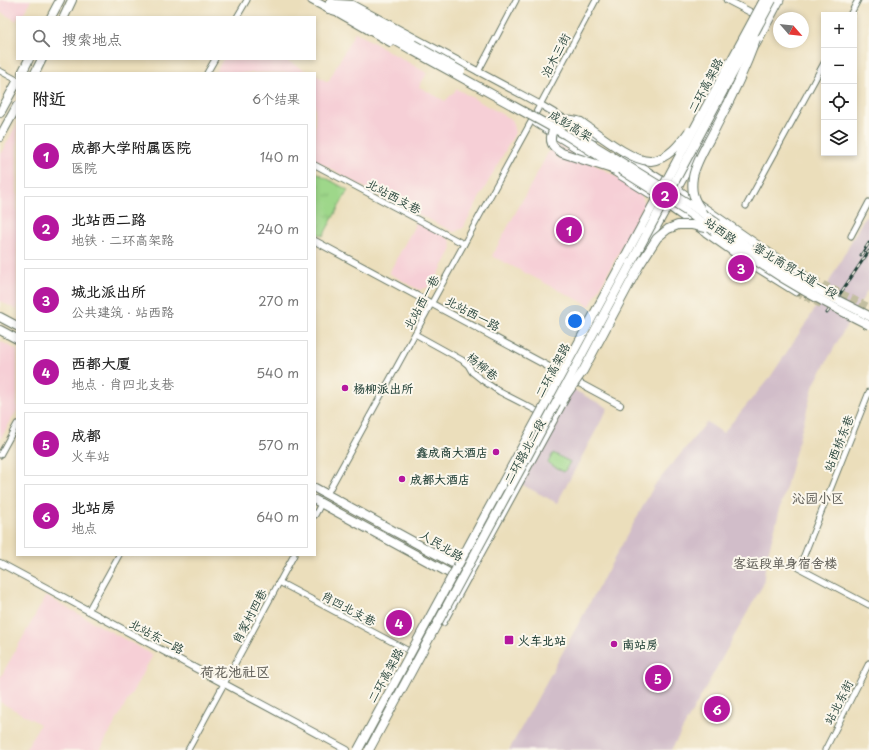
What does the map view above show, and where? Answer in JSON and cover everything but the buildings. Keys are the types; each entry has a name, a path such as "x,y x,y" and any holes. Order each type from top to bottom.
{"main road":[{"path":"52,16 60,0"},
{"path":"64,16 72,0"},
{"path":"312,0 328,3 349,16 412,46"},
{"path":"714,95 729,56 760,0"},
{"name":"二环路北二段","path":"354,750 539,412 754,14 760,0"},
{"name":"二环高架路","path":"358,750 714,95 764,0"},
{"name":"二环高架路","path":"369,750 773,0"},
{"name":"二环路北二段","path":"373,750 575,381 677,188 780,0"},
{"path":"716,227 694,201 692,189 693,177 736,89 766,13"},
{"name":"成彭高架","path":"412,46 566,135 628,175 716,227"},
{"name":"成彭高架","path":"412,46 569,131 692,205 716,227"},
{"path":"22,72 28,60"},
{"path":"36,72 42,60"},
{"path":"0,113 16,83"},
{"path":"628,175 592,161 562,153 555,148 551,142 552,132 558,124 565,120 573,119 581,122 628,154 640,159 651,161 663,157 674,150 685,138 709,103"},
{"path":"0,137 16,108"},
{"name":"站西路","path":"532,120 655,197 743,259 796,292"},
{"name":"站西路","path":"664,181 677,188 771,254 804,275"},
{"path":"543,428 583,371 639,266 657,238 668,229 678,225 692,224 716,227"},
{"name":"蓉北商贸大道一段","path":"716,227 800,280 869,316"},
{"name":"蓉北商贸大道一段","path":"716,227 772,273 869,325"},
{"path":"0,317 16,325"},
{"path":"0,330 16,338"},
{"name":"人民北路","path":"316,489 456,565 468,576"},
{"name":"人民北路","path":"318,502 451,574 468,576"}],"street":[{"path":"238,16 246,0"},
{"path":"478,72 516,0"},
{"name":"泊木三街","path":"532,120 596,0"},
{"path":"728,0 768,22"},
{"path":"852,12 858,0"},
{"path":"328,3 352,4 579,126 664,181"},
{"path":"328,3 532,120"},
{"path":"208,72 214,60"},
{"path":"746,206 821,68"},
{"path":"0,71 16,80"},
{"name":"北站西一巷","path":"326,494 532,120"},
{"name":"北站西支巷","path":"316,166 464,244"},
{"path":"851,236 869,202"},
{"name":"北站西一路","path":"316,243 432,303 620,405"},
{"name":"杨柳巷","path":"415,334 468,364 472,372 500,392 539,412"},
{"name":"站西桥东巷","path":"869,392 799,568 869,605"},
{"path":"0,455 16,426"},
{"path":"88,611 118,556"},
{"name":"肖家村四巷","path":"188,750 293,556"},
{"name":"北站东一路","path":"0,563 347,750"},
{"name":"肖四北支巷","path":"279,582 409,651"},
{"name":"站北东街","path":"825,750 869,663"}],"shaded area":[{"path":"0,0 31,0 23,16 16,16 16,20 0,12"},
{"path":"355,32 427,73 419,87 445,101 457,89 512,120 515,133 463,228 454,232 369,190 316,161 316,76 328,82"},
{"path":"222,60 286,60 308,72 216,72"},
{"path":"16,126 16,309 0,301 0,155"},
{"path":"554,142 639,189 645,204 590,306 492,256"},
{"path":"865,216 869,219 869,288 814,384 766,561 763,585 671,750 509,750 654,486 707,422 723,433 771,376 810,317"},
{"path":"417,221 450,239 452,249 432,286 419,290 389,273"},
{"path":"0,341 16,349 16,412 0,440"},
{"path":"572,389 608,408 557,503 521,484"},
{"path":"46,596 153,655 100,750 25,750 40,724 0,702 0,678"}],"green space":[{"path":"316,173 348,190 323,236 316,232"},
{"path":"553,453 570,462 564,472 548,463"}],"tunnel":[{"path":"804,275 869,307"},
{"path":"796,292 822,305"}],"railway":[{"path":"861,255 869,243"},
{"path":"827,313 869,251"}],"place":[{"name":"北站西二路","path":"665,195"},
{"name":"成都大学附属医院","path":"569,230"},
{"name":"城北派出所","path":"741,268"},
{"name":"杨柳派出所","path":"345,388"},
{"name":"鑫成商大酒店","path":"496,452"},
{"name":"成都大酒店","path":"402,479"},
{"name":"西都大厦","path":"399,623"},
{"name":"火车北站","path":"509,640"},
{"name":"南站房","path":"614,644"},
{"name":"成都","path":"658,678"},
{"name":"北站房","path":"717,709"}],"district":[{"name":"沁园小区","path":"818,497"},
{"name":"客运段单身宿舍楼","path":"785,562"},
{"name":"荷花池社区","path":"235,671"}]}
